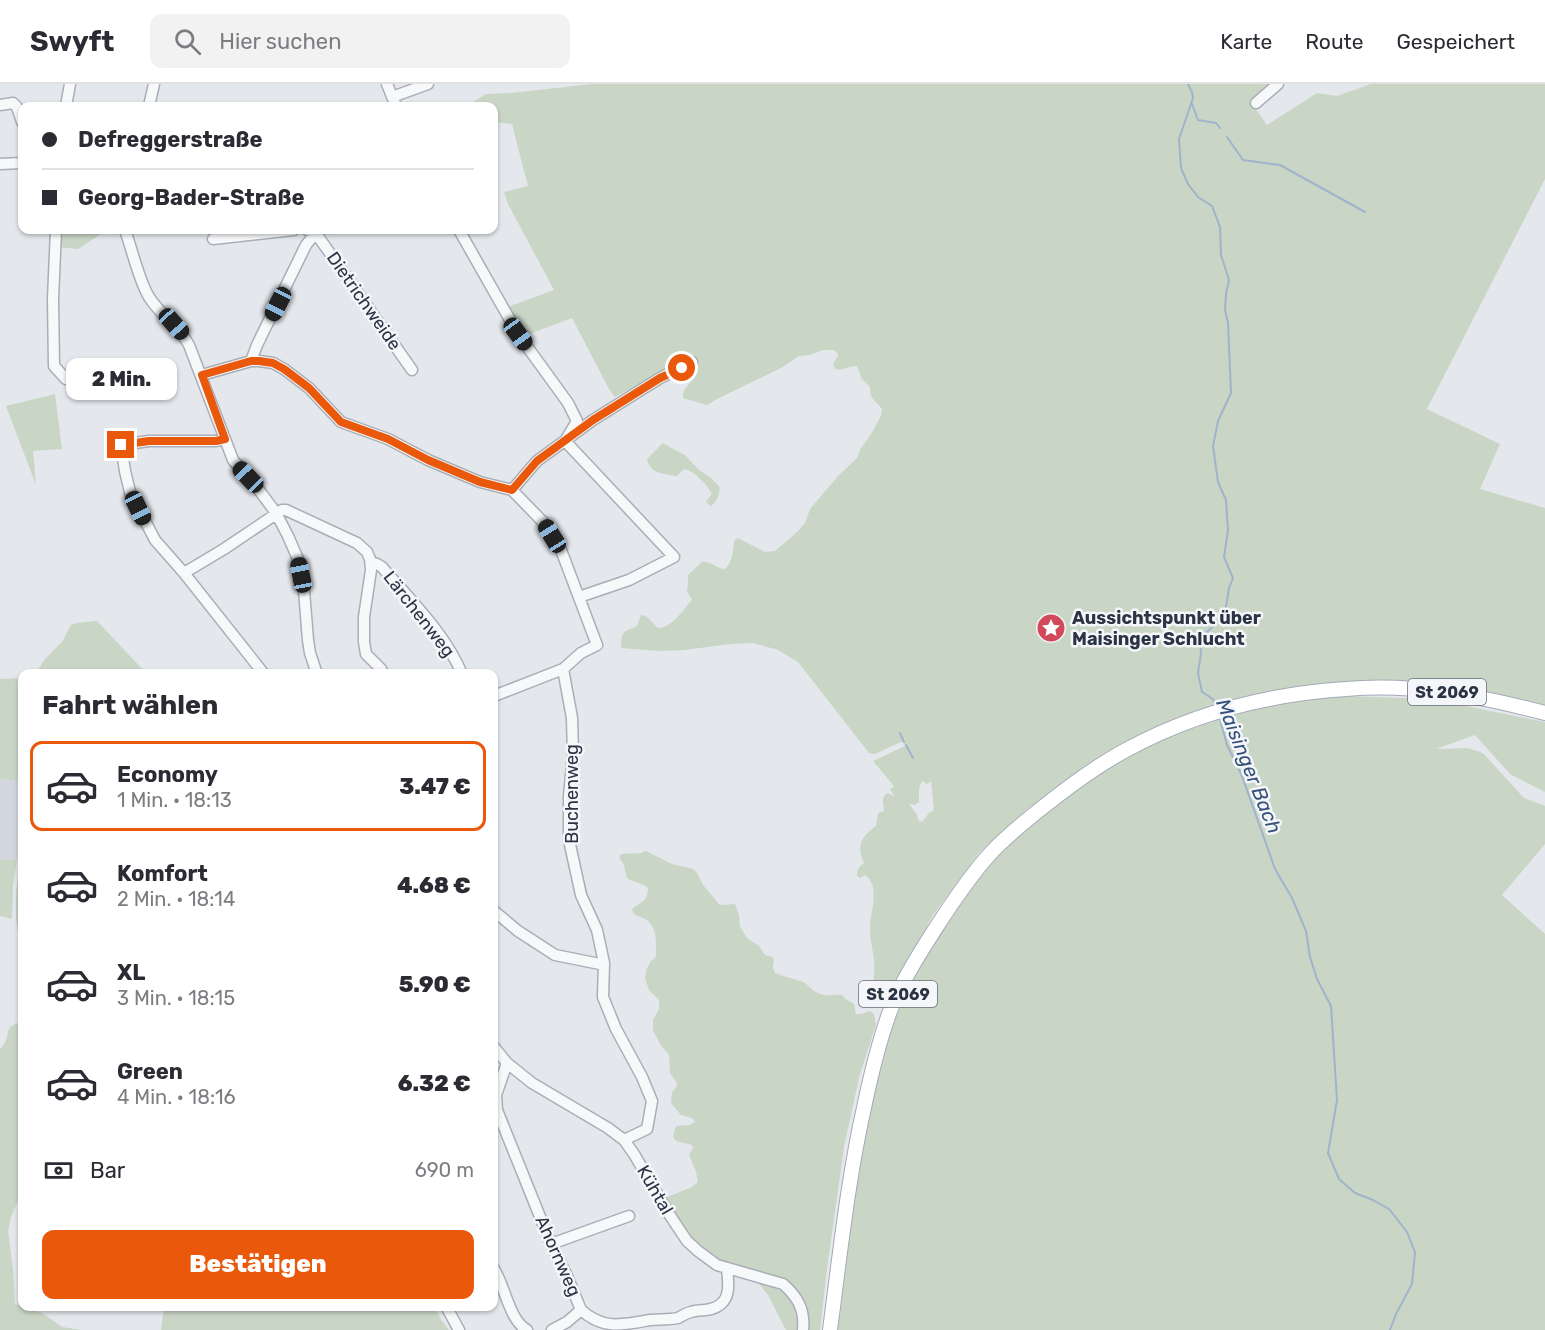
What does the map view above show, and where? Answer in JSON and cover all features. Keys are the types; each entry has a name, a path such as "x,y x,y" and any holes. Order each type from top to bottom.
{"main road":[{"name":"St 2069","path":"830,1330 860,1126 874,1063 893,1004 922,948 957,896 989,854 1031,816 1080,779 1129,748 1173,728 1236,706 1288,695 1347,688 1441,691 1489,699 1545,713"}],"street":[{"path":"67,102 70,84"},
{"path":"150,102 154,84"},
{"path":"387,84 394,102 428,84"},
{"path":"1256,103 1278,84"},
{"path":"0,105 13,103 18,110"},
{"path":"0,164 18,163"},
{"path":"56,234 53,299 54,366 66,379 115,374"},
{"path":"126,234 147,293 183,334 189,345 233,460 276,513 298,559 304,591 310,653 315,669"},
{"path":"213,239 258,234"},
{"path":"251,361 312,234"},
{"name":"Dietrichweide","path":"317,234 412,370"},
{"path":"461,234 518,334 568,402 577,421 565,441"},
{"path":"202,375 251,361 267,362 284,369 309,388 341,422 388,439 428,460 480,482 512,490 543,522 561,550 597,645 581,653 563,669 498,694"},
{"path":"512,490 537,461 593,420 660,378 692,362"},
{"path":"225,439 149,441 121,445 130,492 155,540 260,669"},
{"path":"565,441 674,556 629,580 579,597"},
{"name":"Lärchenweg","path":"276,513 286,510 357,543 367,552 370,562 382,567 429,621 455,658 460,669"},
{"path":"184,573 276,513"},
{"path":"370,562 371,570 364,617 364,642 366,654 381,669"},
{"name":"Buchenweg","path":"563,669 572,718 573,754 569,796 569,840 581,895 597,930 604,963 603,998 652,1101 647,1129 624,1140"},
{"path":"498,914 518,931 555,955 604,963"},
{"name":"Kühtal","path":"498,1052 507,1063 532,1083 624,1140 669,1214 687,1241 698,1251 717,1265 783,1284 791,1291 802,1310 803,1330"},
{"name":"Ahornweg","path":"498,1086 507,1063"},
{"name":"Ahornweg","path":"498,1112 551,1245 581,1310 592,1318 602,1324 622,1325 675,1318 692,1312 710,1310 721,1305 725,1300 728,1290 727,1269"},
{"path":"551,1245 629,1216"},
{"path":"498,1278 514,1316 527,1330"},
{"path":"552,1330 567,1322 581,1310"},
{"path":"449,1311 459,1330"}],"shaded area":[{"path":"0,779 18,781 17,860 0,859"}],"green space":[{"path":"591,84 1273,84 1253,105 1267,125 1317,93 1337,96 1371,84 1545,84 1545,179 1427,409 1500,444 1480,489 1545,508 1545,708 1347,683 1295,687 1258,694 1196,712 1076,774 1026,810 979,853 933,915 884,1005 874,985 874,961 870,937 874,900 873,886 865,875 860,878 857,873 864,863 860,851 861,842 876,826 878,813 884,811 885,795 887,793 894,796 890,789 894,787 893,785 873,761 905,746 903,741 875,754 869,753 798,662 778,650 753,643 660,651 621,648 624,632 637,626 641,615 646,616 658,628 668,625 677,618 692,600 687,591 688,575 702,562 725,569 731,559 734,541 738,538 765,552 775,551 797,532 805,523 810,509 857,458 881,416 882,409 872,397 870,387 862,379 857,366 835,369 833,364 838,354 834,350 823,350 799,356 781,368 707,405 683,398 683,392 691,381 689,367 662,372 615,397 572,318 524,336 508,307 554,290 508,204 504,192 528,186 512,124 498,122 498,102 473,102 486,94","holes":["922,781 927,784 931,781 934,810 922,822 918,820 917,814 909,804 915,805 919,802 919,788"]},
{"path":"59,234 101,234 78,249 58,247"},
{"path":"55,394 62,449 33,451 36,485 6,406"},
{"path":"663,443 686,456 719,486 718,497 711,506 706,502 712,494 692,472 684,469 677,476 667,475 651,468 647,459"},
{"path":"97,621 142,669 39,669 62,642 71,625"},
{"path":"18,678 18,781 0,779 0,679"},
{"path":"1347,696 1432,699 1545,722 1545,792 1510,774 1475,735 1436,749 1467,748 1483,753 1524,798 1545,806 1545,844 1502,895 1545,934 1545,1330 835,1330 853,1186 876,1073 906,992 930,944 976,880 998,853 1033,822 1083,784 1130,754 1174,735 1234,714 1316,698"},
{"path":"646,851 672,864 693,869 719,904 735,904 740,927 747,938 759,946 765,955 772,957 775,973 803,982 821,994 842,995 854,1004 856,1014 870,1011 874,1014 876,1025 860,1074 844,1147 820,1330 786,1330 768,1295 750,1273 718,1264 699,1250 662,1199 690,1188 698,1182 689,1155 693,1148 692,1145 676,1141 673,1137 676,1126 690,1125 695,1122 692,1118 681,1115 671,1103 672,1092 677,1083 670,1073 669,1055 653,1030 653,1020 659,1009 659,1000 649,990 645,978 647,968 656,955 655,933 650,922 635,915 632,909 645,899 648,888 628,879 624,864 619,858 621,854"},
{"path":"0,859 17,860 12,919 0,916"},
{"path":"18,878 18,934 16,919"},
{"path":"18,1023 18,1201 8,1231 15,1304 18,1305 18,1311 36,1311 62,1327 81,1330 0,1330 0,1049 9,1029"},
{"path":"163,1311 437,1311 449,1330 161,1330"}],"waterway":[{"name":"Maisinger Bach","path":"1188,84 1193,98 1179,139 1181,168 1188,184 1198,197 1212,206 1220,227 1221,255 1229,280 1225,310 1228,323 1231,393 1218,421 1213,446 1218,482 1226,500 1228,530 1224,557 1233,578 1226,607 1220,619 1200,641 1201,654 1198,673 1202,692 1213,699 1216,708"},
{"path":"1192,104 1198,120 1216,123 1220,128"},
{"path":"1227,137 1243,160 1280,165 1365,212"},
{"name":"Maisinger Bach","path":"1219,716 1227,745 1242,776 1275,869 1292,898 1306,931 1310,957 1317,979 1331,1006 1337,1100 1328,1153 1339,1179 1355,1193 1389,1209 1407,1232 1415,1252 1412,1284 1390,1330"},
{"path":"900,733 904,742"},
{"path":"906,745 913,758"}],"place":[{"name":"Aussichtspunkt über Maisinger Schlucht","path":"1051,628"}],"route":[{"path":"121,445 149,441 225,439 202,375 241,363 259,361 273,363 296,377 341,422 388,439 428,460 480,482 512,490 537,461 593,420 660,378 682,368"}]}
